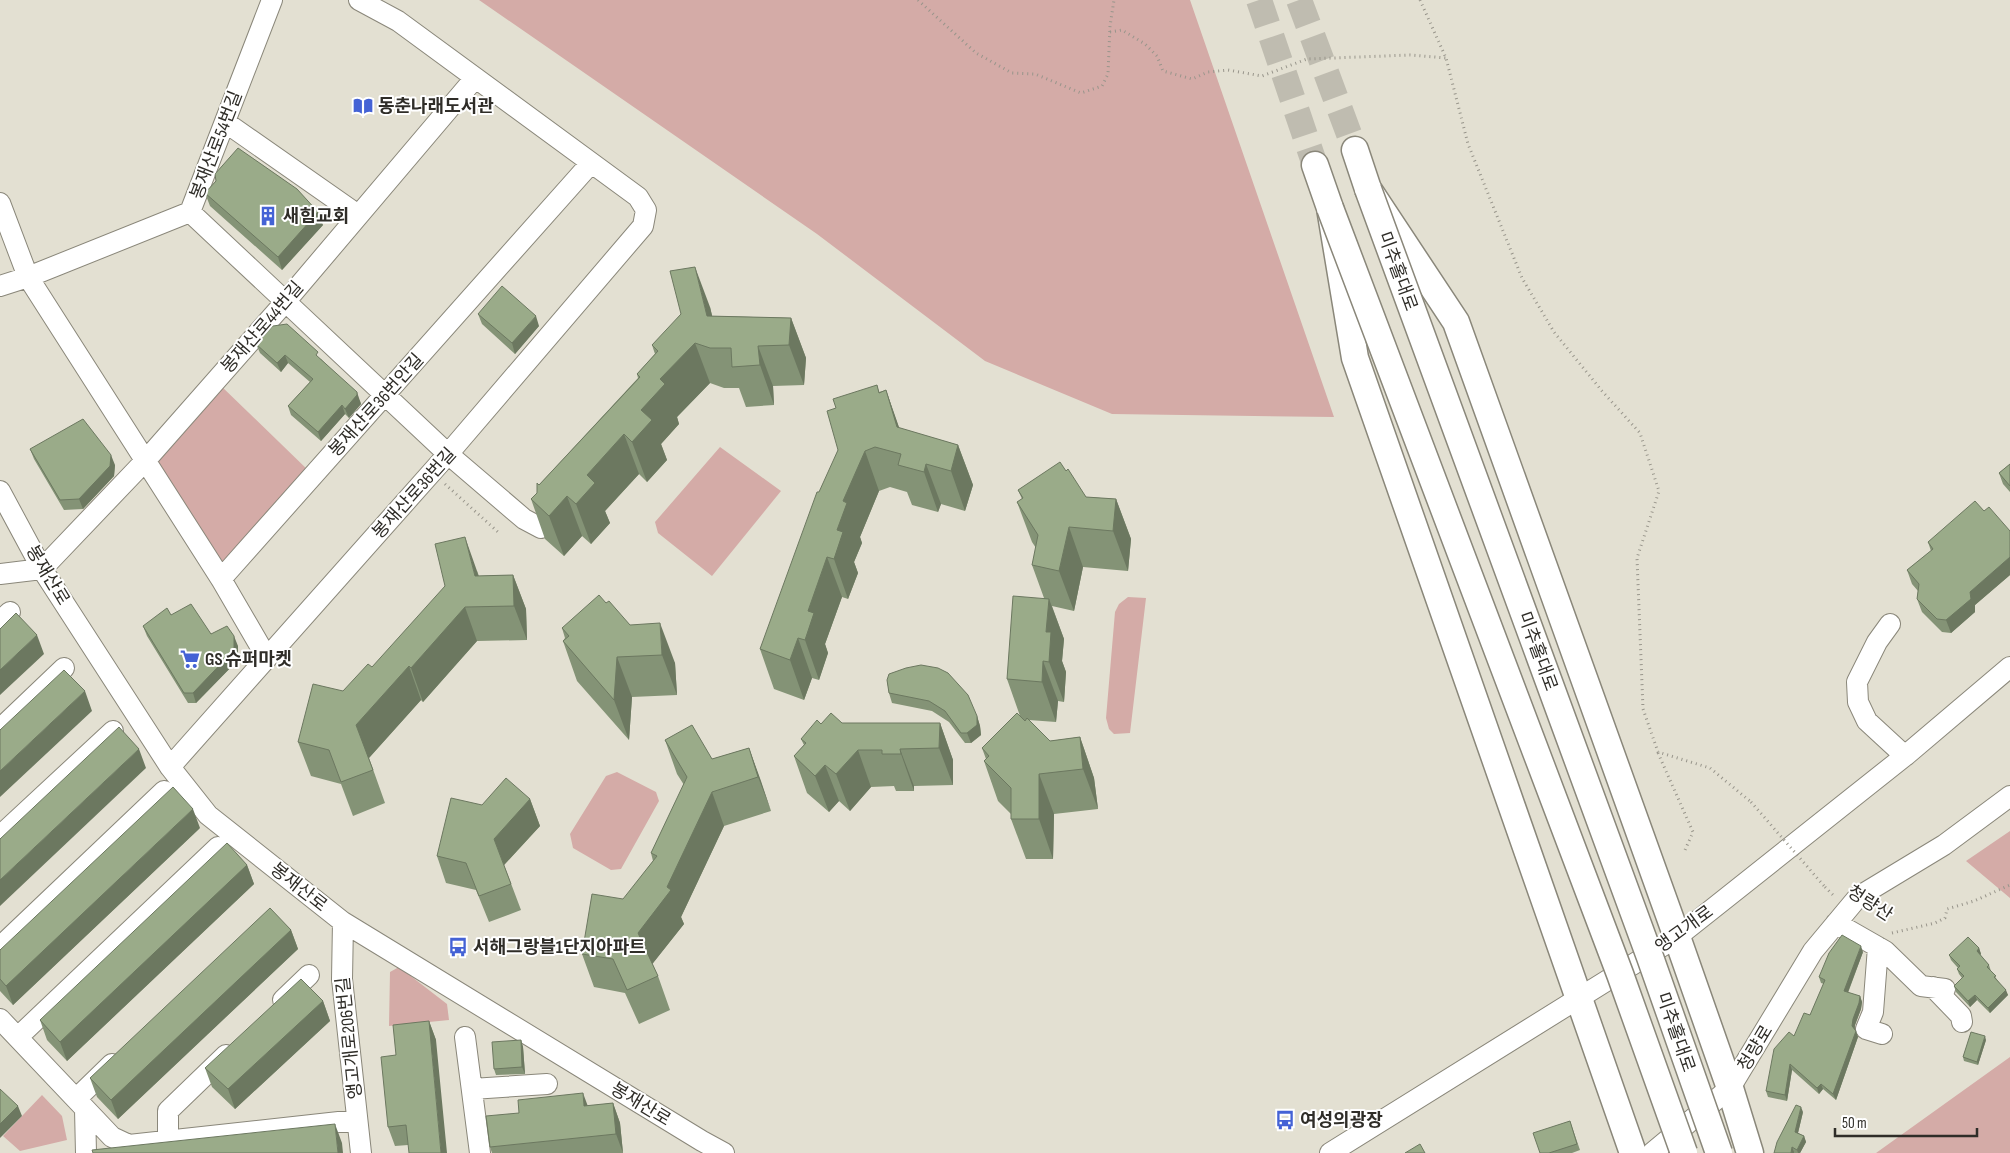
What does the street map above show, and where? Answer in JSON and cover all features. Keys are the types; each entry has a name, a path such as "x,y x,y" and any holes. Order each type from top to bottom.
{"main road":[{"name":"미추홀대로","path":"1355,150 1646,947 1719,1153"},
{"name":"미추홀대로","path":"1315,165 1617,965 1684,1153"},
{"path":"1368,189 1456,322 1677,937 1730,1088 1750,1153"},
{"path":"1330,208 1354,358 1633,1153"}],"street":[{"name":"봉재산로54번길","path":"0,286 28,277 190,212 272,0"},
{"path":"359,0 398,21 591,163"},
{"name":"봉재산로44번길","path":"42,569 146,460 286,301 475,78"},
{"path":"225,122 358,215"},
{"name":"봉재산로36번길","path":"170,767 448,454 643,226 646,210 638,197 591,163"},
{"name":"봉재산로36번안길","path":"222,579 591,163"},
{"path":"0,203 28,277 222,579 267,658"},
{"path":"190,212 448,454 524,519 541,528"},
{"name":"봉재산로","path":"0,492 42,569 170,767 208,816 343,922 724,1153"},
{"path":"0,574 42,569"},
{"path":"1890,624 1877,642 1857,682 1858,702 1868,721 1905,756"},
{"name":"앵고개로","path":"1330,1153 1677,937 1905,756 2010,667"},
{"path":"0,728 64,668"},
{"path":"0,836 113,730"},
{"path":"0,947 164,790"},
{"name":"청량로","path":"1652,1153 1730,1088 1813,951 1858,897 1944,845 2010,796"},
{"path":"218,847 6,1029 112,1137 129,1145 357,1120"},
{"path":"1842,916 1883,940 1896,960 1922,986 1939,988 1961,1016 1962,1022"},
{"name":"앵고개로206번길","path":"343,922 342,979 361,1153"},
{"path":"1882,1034 1866,1029 1873,1012 1883,940"},
{"path":"266,1016 309,975"},
{"path":"466,1037 480,1153"},
{"path":"168,1141 168,1111 238,1043"},
{"path":"86,1153 80,1104 126,1051"},
{"path":"472,1089 547,1084"},
{"path":"92,1153 112,1137"}],"path":[{"path":"918,0 976,53 983,57 1012,73 1035,74 1081,93 1102,86 1108,74 1114,0"},
{"path":"1420,0 1446,58 1468,144 1522,278 1554,332 1602,391 1640,433 1659,491 1637,558 1643,709 1658,752 1692,832 1685,850"},
{"path":"1110,32 1122,30 1145,44 1157,56 1163,70 1192,79 1208,72 1228,70 1262,76 1307,59 1410,55 1446,58"},
{"path":"432,472 498,532"},
{"name":"청량산","path":"1658,752 1710,768 1751,802 1825,887 1842,916"},
{"name":"청량산","path":"1883,940 1935,923 1945,918 1947,909 1974,901 2010,885"}],"shaded area":[{"path":"479,0 1190,0 1334,417 1112,414 985,361 817,234"},
{"path":"219,384 311,473 222,569 151,462"},
{"path":"720,447 781,491 712,576 658,533 655,522"},
{"path":"1128,597 1146,598 1130,733 1114,734 1109,729 1106,718 1115,612 1119,604"},
{"path":"617,772 656,792 659,801 621,869 611,870 573,848 570,834 606,776"},
{"path":"2010,831 2010,898 1966,861"},
{"path":"399,967 447,1004 449,1020 389,1026 390,972"},
{"path":"2010,1057 2010,1153 1876,1153"},
{"path":"42,1095 62,1116 67,1140 20,1151 3,1136"}],"building":[{"name":"새힘교회","path":"238,148 297,189 318,212 278,257 205,193 216,181 215,174"},
{"path":"695,267 707,316 791,318 789,345 758,346 760,365 732,367 731,348 710,348 695,343 660,379 665,384 641,410 652,420 632,442 624,434 587,475 595,483 576,504 567,496 549,516 531,499 537,493 537,483 539,485 640,377 637,374 658,351 652,345 681,314 670,271"},
{"path":"502,286 536,316 512,343 478,314"},
{"path":"287,324 318,352 316,355 357,392 357,395 345,409 342,405 318,432 288,406 313,379 285,355 277,363 256,344 273,326"},
{"path":"877,385 879,393 886,390 897,427 958,445 951,471 926,464 924,472 898,465 901,454 875,447 865,451 843,501 847,503 837,530 843,532 834,559 827,557 808,611 814,613 805,640 798,638 790,660 760,649 817,492 819,492 838,450 827,411 836,408 833,399"},
{"path":"83,419 111,455 110,466 79,499 60,500 30,449"},
{"path":"1060,462 1066,471 1068,469 1086,497 1116,499 1113,531 1069,527 1059,571 1032,565 1038,535 1017,502 1023,498 1018,490"},
{"path":"2010,464 2010,486 1999,473"},
{"path":"1975,501 1984,511 1989,507 2010,531 2010,557 1970,592 1971,599 1946,620 1937,619 1917,599 1919,584 1907,570 1933,549 1928,542"},
{"path":"465,537 475,576 513,575 514,606 465,607 411,668 409,666 356,725 373,770 341,782 329,750 298,742 313,684 343,691 368,664 372,667 445,586 435,544"},
{"path":"599,595 606,603 609,601 630,625 660,623 662,655 617,657 614,700 563,641 569,636 562,628"},
{"path":"1013,596 1049,599 1046,632 1051,632 1049,662 1043,661 1042,682 1007,679"},
{"path":"191,604 211,634 227,626 234,636 234,650 193,693 184,693 143,626 167,608 171,615"},
{"path":"16,613 37,635 0,670 0,629"},
{"path":"921,665 938,668 948,673 968,695 977,716 977,725 967,733 961,733 945,711 929,701 889,693 887,680 889,674"},
{"path":"64,670 85,691 0,771 0,730"},
{"path":"831,713 842,723 940,723 939,748 900,749 901,754 882,754 882,750 858,750 836,774 825,765 815,776 794,756 806,743 801,739 817,720 821,724"},
{"path":"1017,713 1025,721 1027,718 1050,741 1080,737 1083,769 1039,774 1039,819 1011,819 1011,788 984,761 989,756 982,748"},
{"path":"692,725 712,759 749,748 758,777 712,792 667,887 671,890 638,933 658,976 627,990 613,959 582,954 592,894 623,899 657,856 651,853 687,777 665,740"},
{"path":"119,727 139,749 0,880 0,839"},
{"path":"506,778 530,799 494,839 511,884 479,896 466,863 437,856 451,798 482,805"},
{"path":"173,787 193,809 6,986 0,979 0,950"},
{"path":"227,843 247,865 60,1042 40,1020"},
{"path":"270,908 291,930 111,1100 90,1078"},
{"path":"1842,935 1861,946 1844,991 1860,996 1852,1026 1856,1031 1833,1094 1821,1084 1817,1088 1790,1064 1785,1095 1766,1091 1774,1049 1789,1032 1794,1036 1804,1013 1810,1015 1825,980 1819,977 1829,953"},
{"path":"1968,937 1979,948 1977,951 1989,965 1987,967 2006,990 1988,1008 1975,995 1968,1001 1954,986 1964,976 1957,969 1960,966 1949,955"},
{"path":"301,979 323,1001 228,1089 205,1068"},
{"path":"429,1021 441,1153 409,1153 406,1125 388,1127 381,1057 396,1055 393,1025"},
{"path":"1971,1032 1985,1036 1977,1062 1963,1057"},
{"path":"521,1040 522,1067 494,1069 492,1042"},
{"path":"0,1089 18,1106 0,1124"},
{"path":"583,1093 584,1106 613,1103 616,1134 490,1147 486,1116 519,1113 518,1100"},
{"path":"1796,1105 1801,1107 1795,1132 1804,1136 1797,1150 1792,1147 1791,1153 1774,1153 1777,1142"},
{"path":"1570,1121 1577,1144 1549,1153 1540,1153 1533,1133"},
{"path":"335,1124 338,1153 93,1153 92,1150"},
{"path":"1420,1144 1425,1153 1405,1153"}],"tunnel":[{"path":"1259,0 1315,165"},
{"path":"1299,0 1355,150"}],"place":[{"name":"동춘나래도서관","path":"363,106"},
{"name":"새힘교회","path":"268,216"},
{"name":"GS 슈퍼마켓","path":"190,659"},
{"name":"서해그랑블1단지아파트","path":"458,947"},
{"name":"여성의광장","path":"1285,1120"}]}
